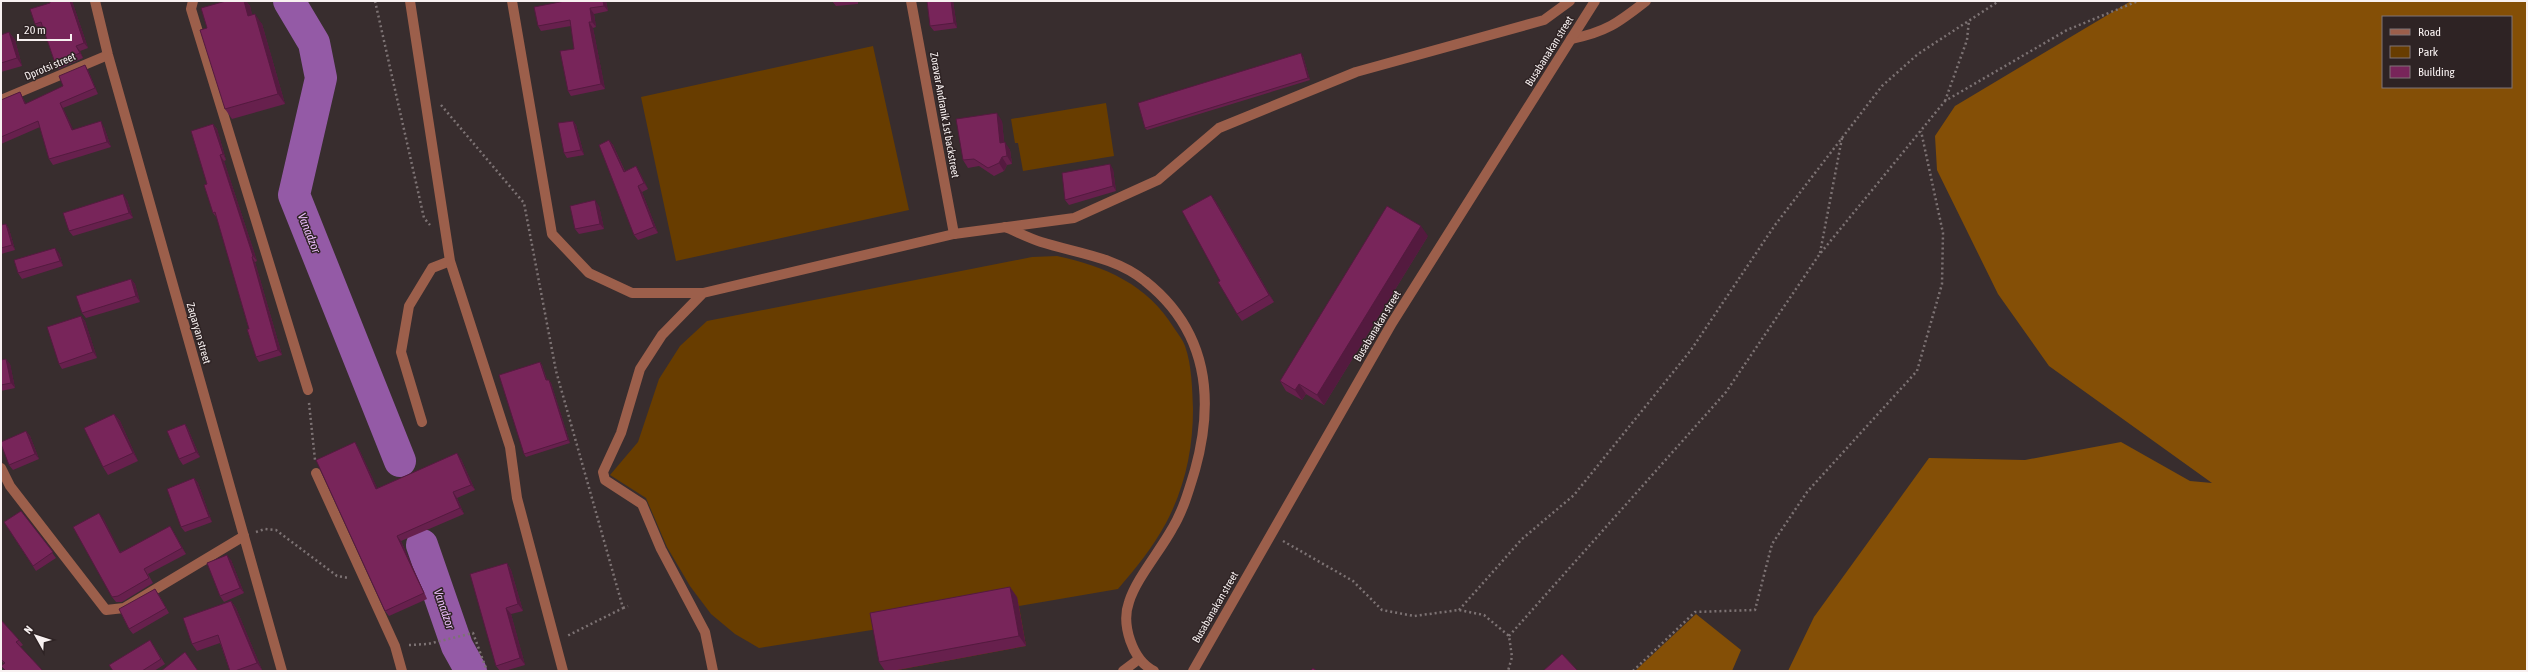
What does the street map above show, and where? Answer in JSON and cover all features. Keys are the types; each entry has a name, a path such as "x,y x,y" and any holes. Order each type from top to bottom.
{"street":[{"name":"Zaqaryan street","path":"95,1 108,55 282,671"},
{"path":"193,1 191,9 308,390"},
{"path":"410,1 446,224 450,261 510,447 517,498 563,671"},
{"path":"512,1 552,234 588,273 632,293 703,293 954,234 1074,218 1158,180 1219,128 1356,72 1544,20 1570,1"},
{"name":"Zoravar Andranik 1st backstreet","path":"911,1 954,234"},
{"name":"Busabanakan street","path":"1193,671 1392,323 1595,1"},
{"path":"1571,39 1596,34 1614,25 1646,1"},
{"name":"Dprotsi street","path":"1,100 108,55"},
{"path":"1004,227 1041,241 1115,263 1145,280 1171,305 1194,343 1205,379 1205,421 1189,492 1173,528 1129,602 1126,624 1131,641 1139,659 1154,671"},
{"path":"422,422 401,352 402,344 409,306 432,268 450,261"},
{"path":"703,293 662,335 640,369 621,433 603,472 605,480 642,504 661,549 705,632 713,671"},
{"path":"1,468 10,486 106,610 124,608 244,536"},
{"path":"316,473 395,646 402,671"},
{"path":"1123,671 1139,659"}],"path":[{"path":"375,1 424,218 432,227 446,224"},
{"path":"1459,610 1522,539 1574,495 1691,350 1775,225 1882,86 1918,54 1999,1"},
{"path":"1945,101 2067,30 2138,1"},
{"path":"1509,636 1726,392 1819,255 1945,101 1967,40 1969,20"},
{"path":"439,102 524,203 556,371 623,608"},
{"path":"1633,671 1695,612 1755,610 1772,544 1807,492 1917,370 1942,284 1944,233 1921,131"},
{"path":"1819,255 1842,138"},
{"path":"308,390 316,473"},
{"path":"244,536 265,529 276,530 337,576 365,581"},
{"path":"1271,534 1353,581 1382,610 1414,616 1459,610 1484,615 1509,636 1512,657 1508,671"},
{"path":"556,642 628,606"},
{"path":"395,646 433,643 473,633 487,671"}],"green space":[{"path":"873,46 909,210 676,261 641,97"},
{"path":"1106,103 1114,156 1023,171 1018,143 1015,143 1011,119"},
{"path":"1057,256 1092,265 1108,272 1124,280 1152,300 1183,342 1189,361 1192,385 1193,424 1187,468 1183,482 1173,509 1161,532 1144,557 1118,589 1019,606 1026,646 892,671 886,671 878,629 759,648 735,634 711,614 690,586 667,547 646,498 610,475 638,442 659,379 680,346 707,321 1032,257"}],"shaded area":[{"path":"2131,1 2527,1 2527,671 1788,671 1814,617 1929,458 2025,460 2121,442 2190,481 2212,483 2049,366 1998,294 1937,170 1935,136 1955,106"},
{"path":"1696,614 1741,650 1732,671 1635,671"}],"building":[{"path":"50,1 70,1 84,43 76,46 80,53 55,63 41,22 35,24 30,9 50,3"},
{"path":"226,1 244,1 248,16 255,14 278,94 225,109 200,30 207,28 201,8"},
{"path":"565,1 603,1 604,6 590,8 592,22 589,22 601,84 568,91 560,51 574,49 570,20 538,26 534,7"},
{"path":"927,1 951,1 954,23 930,26"},
{"path":"9,32 17,58 1,63 1,35"},
{"path":"1301,53 1308,78 1145,128 1138,103"},
{"path":"85,65 95,88 60,103 72,130 101,121 107,142 49,159 38,121 1,137 1,100 20,92 25,104 63,86 59,76"},
{"path":"997,113 1000,143 1005,142 1007,156 1002,157 999,163 988,168 974,159 963,160 956,119"},
{"path":"573,121 581,150 564,153 558,123"},
{"path":"213,124 223,154 220,155 253,256 252,257 278,350 256,357 215,212 213,213 204,185 207,184 191,131"},
{"path":"609,140 624,172 636,166 644,183 638,186 654,227 634,235 599,145"},
{"path":"1110,164 1113,186 1065,200 1062,173"},
{"path":"123,194 129,213 69,231 63,213"},
{"path":"1211,195 1269,295 1237,314 1218,282 1220,281 1182,211"},
{"path":"595,200 600,224 575,229 570,206"},
{"path":"1387,206 1421,226 1317,395 1299,384 1295,390 1280,381"},
{"path":"6,224 12,245 1,248 1,225"},
{"path":"55,248 60,261 18,273 14,260"},
{"path":"131,279 136,296 82,313 76,296"},
{"path":"81,316 93,352 59,364 47,327"},
{"path":"6,359 11,383 1,385 1,360"},
{"path":"540,362 546,380 549,380 568,440 524,454 499,375"},
{"path":"114,414 133,453 103,467 84,428"},
{"path":"185,424 196,452 179,459 167,431"},
{"path":"26,431 35,454 9,465 1,442"},
{"path":"355,442 376,489 457,453 471,485 453,492 460,508 397,536 424,593 385,611 316,460"},
{"path":"194,478 209,517 181,527 167,489"},
{"path":"21,511 53,552 33,566 4,522"},
{"path":"99,513 120,553 170,526 182,548 144,569 149,578 118,596 112,597 73,527"},
{"path":"227,555 240,588 220,596 207,563"},
{"path":"507,563 518,604 506,608 520,658 496,666 470,574"},
{"path":"1010,587 1019,636 879,662 870,613"},
{"path":"155,589 166,608 129,629 119,609"},
{"path":"231,601 257,663 235,671 230,671 218,635 192,644 183,618"},
{"path":"1,620 19,640 16,642 43,671 6,671 1,666 5,663 1,659"},
{"path":"150,640 161,659 142,671 113,671 109,665"},
{"path":"185,652 198,671 161,671"},
{"path":"1562,654 1578,671 1543,671"},
{"path":"1313,668 1317,671 1310,671"}],"waterway":[{"name":"Vanadzor","path":"289,1 314,43 321,78 294,195 400,461"},
{"name":"Vanadzor","path":"422,545 457,646 471,671"}]}
